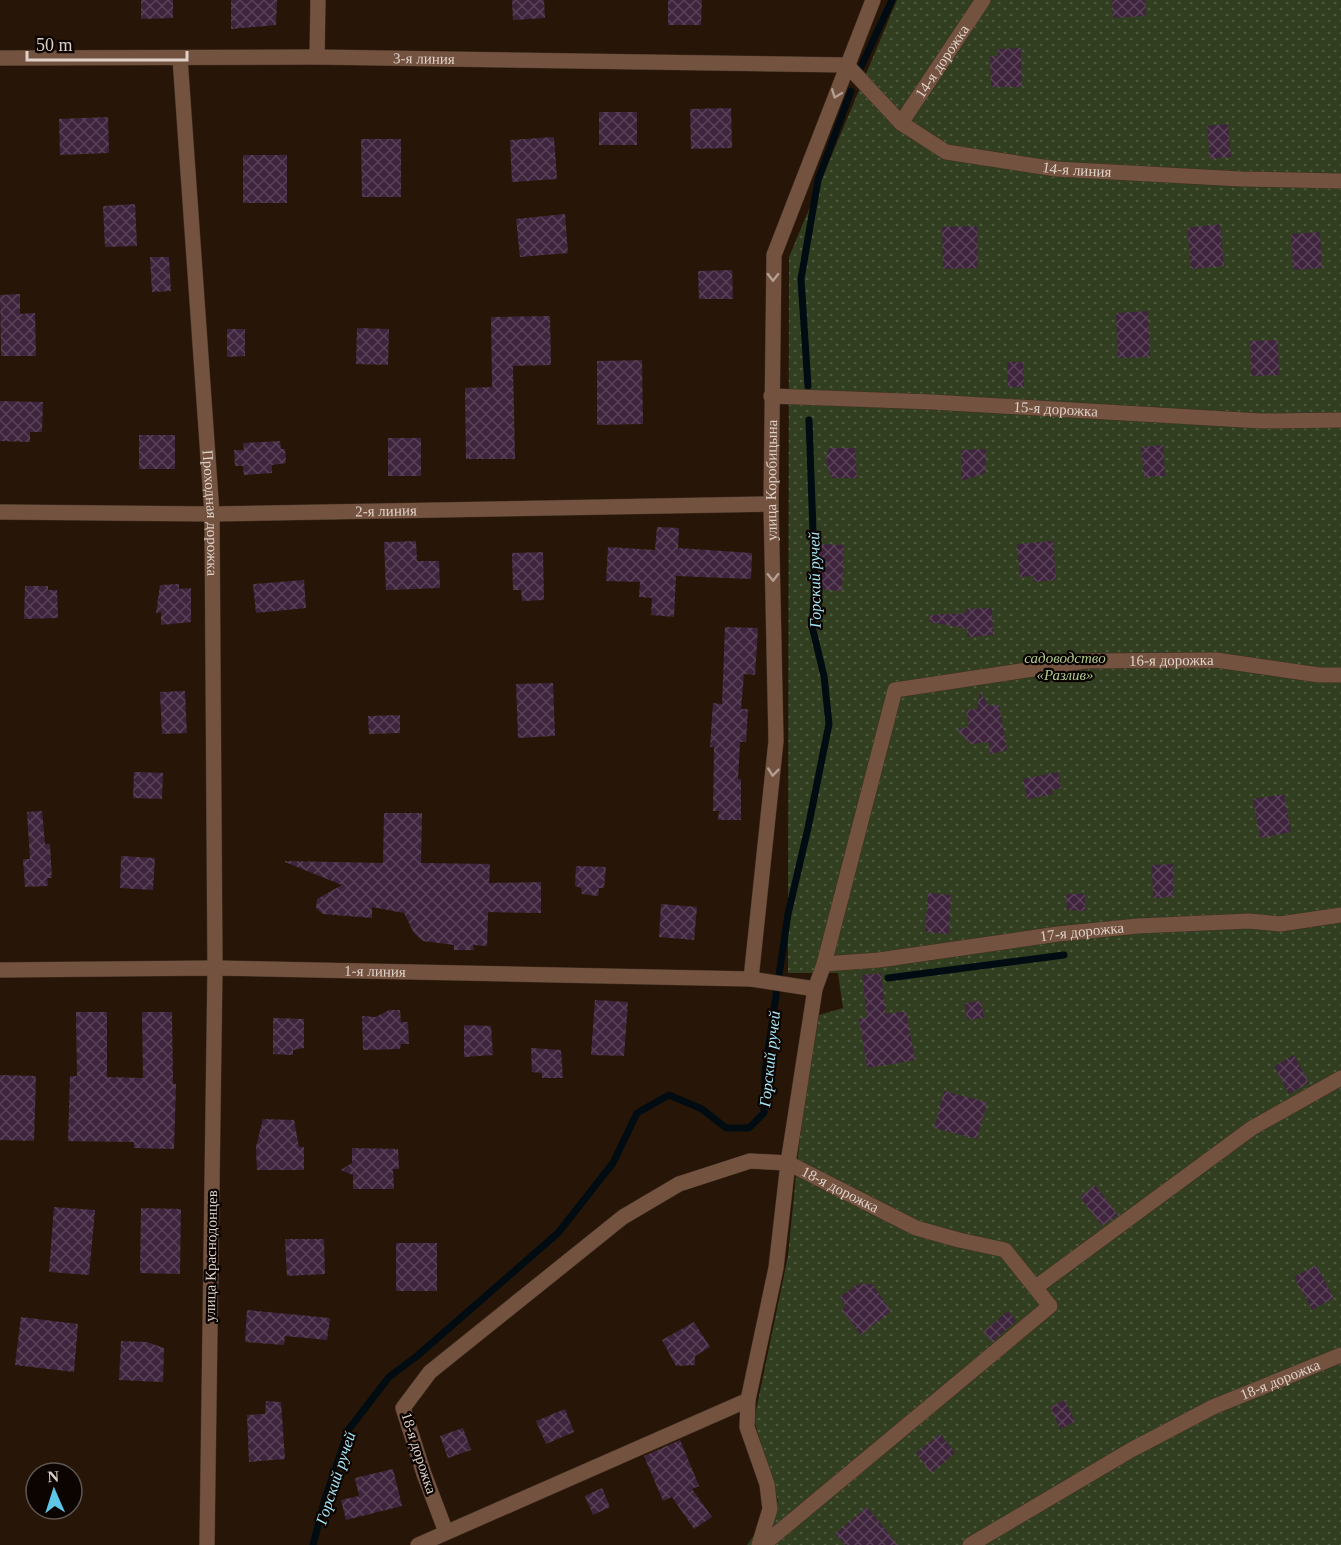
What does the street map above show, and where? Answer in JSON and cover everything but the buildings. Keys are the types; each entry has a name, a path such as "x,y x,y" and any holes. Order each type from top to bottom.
{"street":[{"path":"316,57 318,0"},
{"name":"улица Коробицына","path":"751,979 776,741 771,504 774,255 873,0"},
{"name":"14-я дорожка","path":"901,123 983,0"},
{"name":"3-я линия","path":"0,58 316,57 848,65"},
{"name":"Проходная дорожка","path":"180,58 212,514 215,968"},
{"name":"14-я линия","path":"848,65 901,123 946,152 1056,169 1241,179 1341,181"},
{"name":"15-я дорожка","path":"771,396 944,403 1261,421 1341,420"},
{"name":"2-я линия","path":"0,512 212,514 771,504"},
{"name":"16-я дорожка","path":"824,964 895,690 1086,661 1216,660 1319,675 1341,675"},
{"name":"17-я дорожка","path":"824,964 879,960 1058,934 1138,926 1249,921 1280,924 1341,915"},
{"path":"761,1545 770,1509 767,1484 747,1427 748,1400 776,1268 788,1163 814,989 824,964"},
{"name":"1-я линия","path":"0,970 215,968 751,979 814,989"},
{"name":"улица Краснодонцев","path":"207,1545 215,968"},
{"path":"1036,1287 1251,1128 1341,1078"},
{"name":"18-я дорожка","path":"446,1532 403,1408 430,1372 623,1217 679,1184 750,1161 788,1163 916,1227 959,1240 1005,1250 1050,1306 761,1545"},
{"name":"18-я дорожка","path":"970,1545 1131,1450 1213,1407 1341,1355"},
{"path":"418,1545 748,1400"}],"green space":[{"name":"садоводство «Разлив»","path":"897,0 1341,0 1341,1545 747,1545 778,1501 754,1420 788,1256 802,1115 819,1015 843,1008 838,973 788,973 789,257"}],"waterway":[{"name":"Горский ручей","path":"859,71 892,0"},
{"name":"Горский ручей","path":"808,386 801,279 818,180 851,91"},
{"name":"Горский ручей","path":"313,1545 324,1502 349,1429 389,1377 417,1356 558,1233 613,1163 637,1113 669,1095 702,1109 726,1128 749,1128 764,1113 765,1071 788,914 829,724 824,676 812,626 815,588 809,420"},
{"path":"888,978 1064,955"}]}
